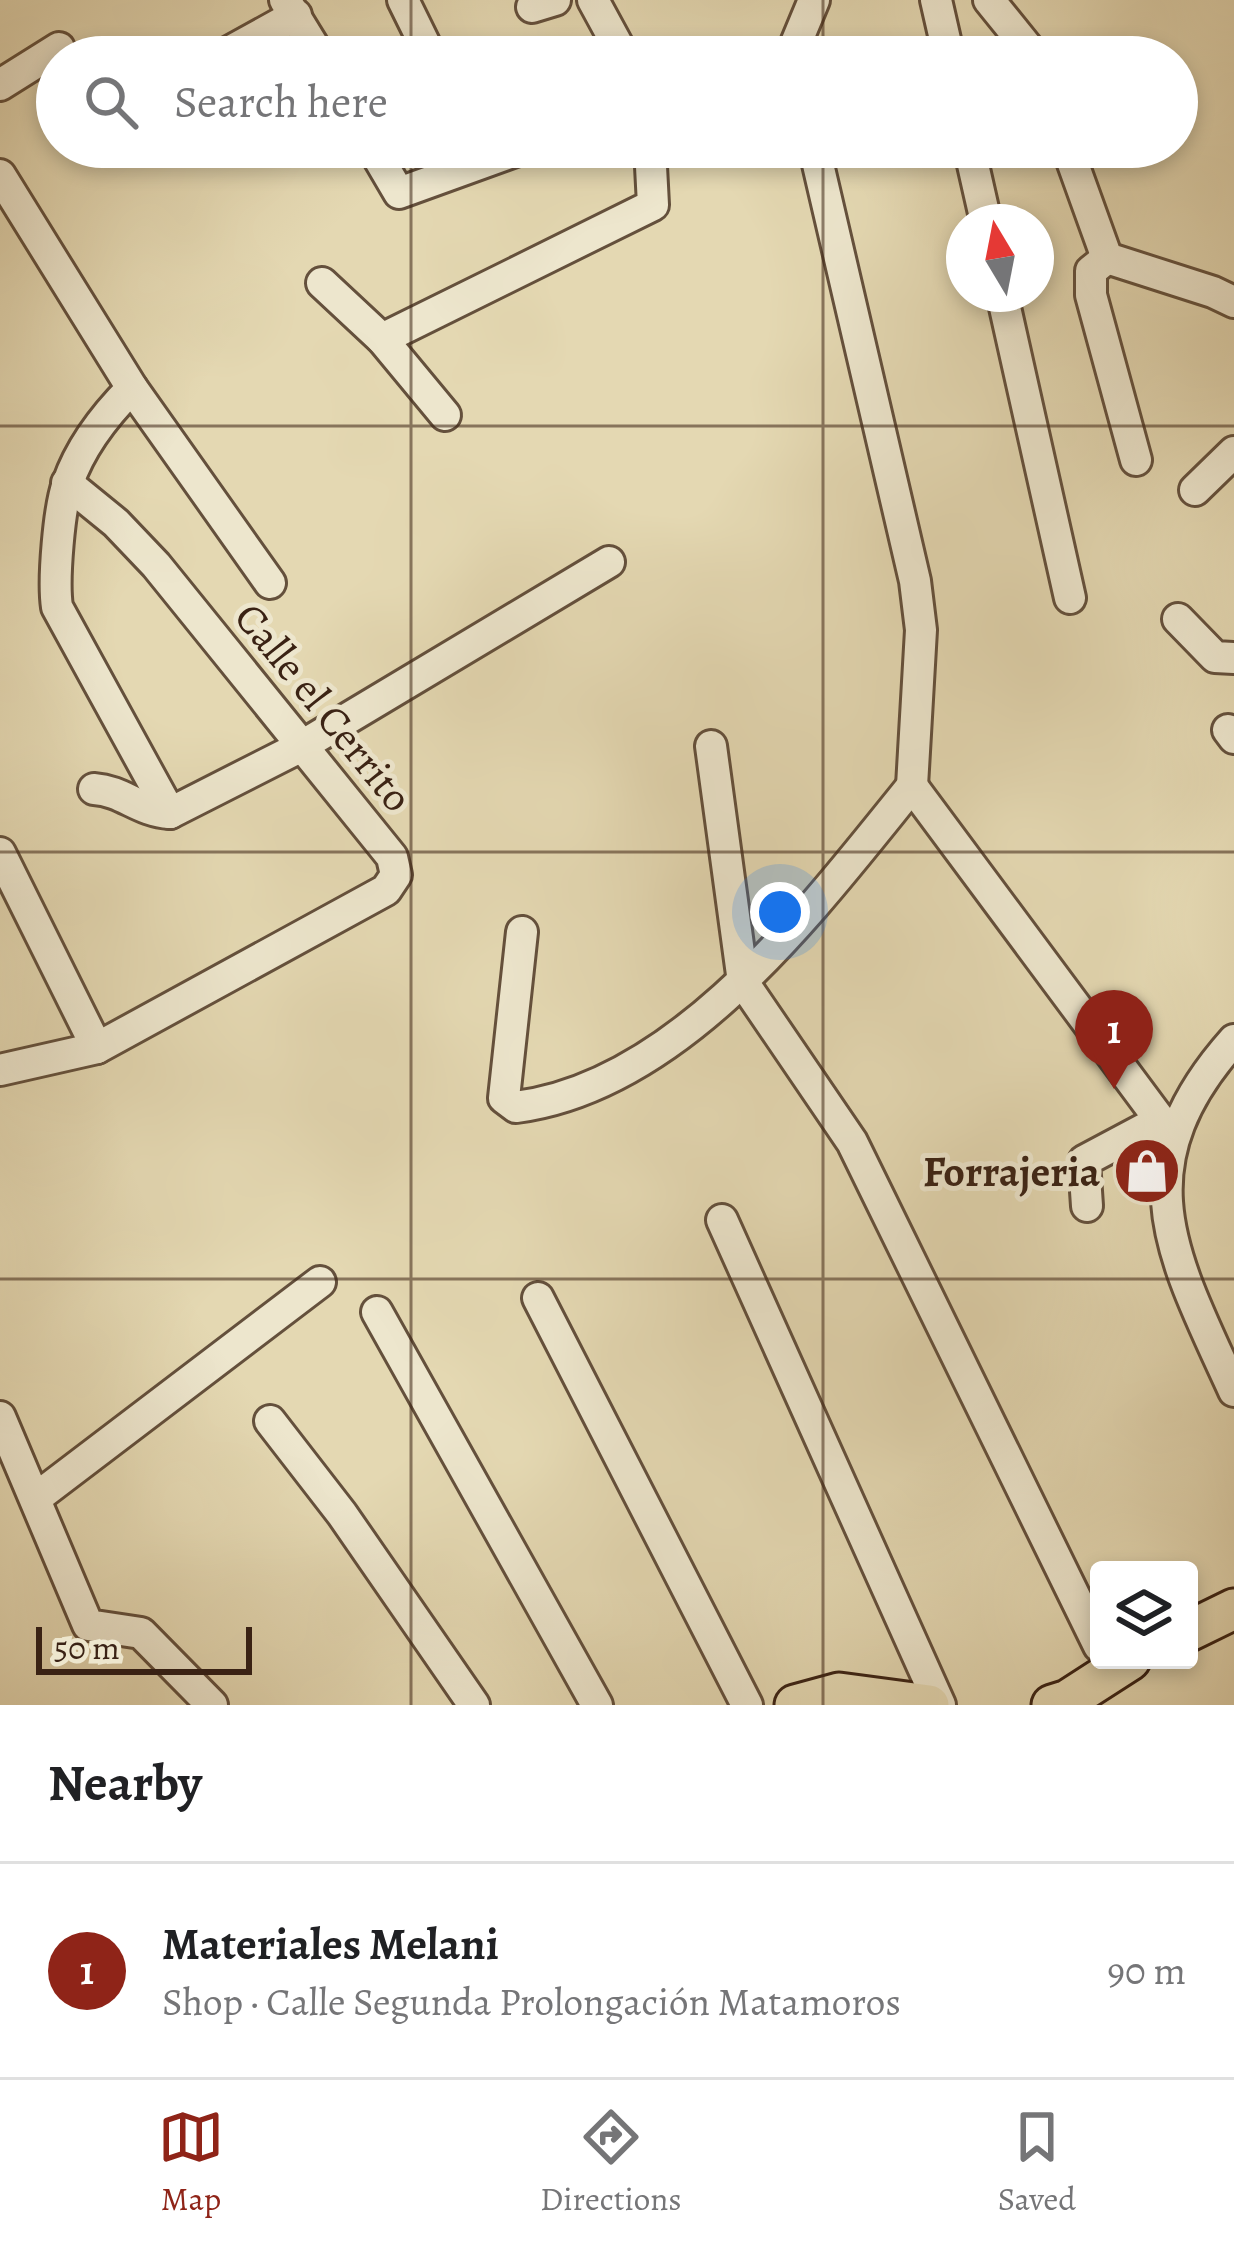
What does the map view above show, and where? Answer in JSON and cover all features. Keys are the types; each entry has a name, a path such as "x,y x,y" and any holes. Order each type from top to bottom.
{"main road":[{"path":"1198,1627 1234,1609"},
{"path":"1052,1705 1068,1700 1101,1669"},
{"path":"795,1705 839,1693 928,1705"}],"street":[{"path":"404,0 421,36"},
{"path":"593,0 613,36"},
{"path":"798,36 814,0"},
{"path":"936,0 944,36"},
{"path":"989,0 1018,36"},
{"path":"250,36 290,8 307,36"},
{"path":"0,85 36,62"},
{"path":"384,168 399,193 452,168"},
{"path":"382,339 653,205 651,168"},
{"path":"522,932 504,1098 516,1107 548,1103 592,1088 687,1030 743,982 912,787 921,630 915,581 819,168"},
{"path":"974,168 982,204"},
{"path":"1075,168 1107,258"},
{"path":"0,175 131,388 270,584"},
{"path":"1107,258 1234,302"},
{"path":"1107,258 1091,271 1091,295 1136,460"},
{"path":"322,283 382,339 445,415"},
{"path":"1006,312 1070,598"},
{"path":"131,388 103,417 67,484 54,587 57,607 170,814"},
{"path":"1195,490 1234,452"},
{"name":"Calle el Cerrito","path":"0,1070 97,1048 386,890 396,875 392,857 156,565 116,523 67,484"},
{"path":"94,789 112,790 146,812 170,814 300,747 609,562"},
{"path":"1178,619 1215,657 1234,658"},
{"path":"711,746 743,982 852,1142 1090,1617"},
{"path":"912,787 1167,1128 1164,1186 1170,1233 1190,1294 1234,1391"},
{"path":"0,854 97,1048"},
{"path":"1087,1206 1084,1161 1167,1128 1234,1040"},
{"path":"722,1220 940,1705"},
{"path":"36,1498 320,1282"},
{"path":"538,1298 747,1705"},
{"path":"377,1312 597,1705"},
{"path":"0,1417 88,1625 141,1633 212,1705"},
{"path":"270,1421 342,1514 474,1705"}],"place":[{"name":"Materiales Melani","path":"1114,1089"},
{"name":"Forrajeria","path":"1147,1171"}]}
